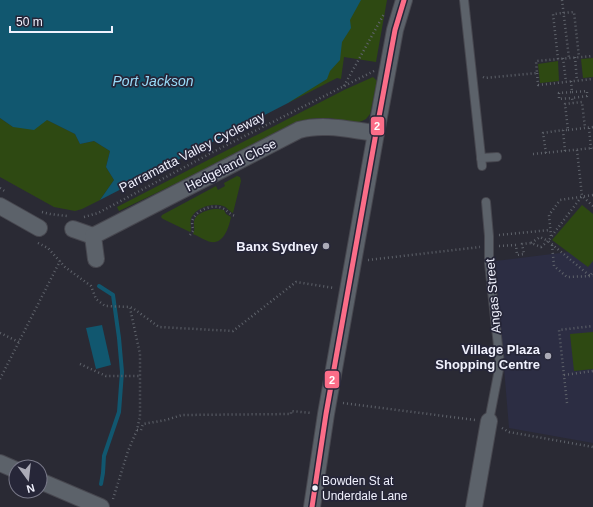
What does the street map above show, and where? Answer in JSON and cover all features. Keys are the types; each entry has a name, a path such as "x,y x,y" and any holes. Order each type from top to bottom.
{"street":[{"path":"312,507 348,290 395,30 405,0 416,0"},
{"name":"Hedgeland Close","path":"93,236 299,130 312,127 329,127 376,134"},
{"path":"3,199 36,234"},
{"path":"75,221 93,236 96,259"},
{"name":"Angas Street","path":"474,507 489,421"},
{"path":"48,484 107,504"}],"lane":[{"path":"464,0 482,162 497,157"},
{"name":"Angas Street","path":"486,202 490,246 489,263 500,364 489,421"}],"path":[{"path":"562,0 569,58"},
{"path":"343,87 387,9"},
{"path":"558,59 553,14 574,12 579,57"},
{"path":"593,56 536,62 538,84 593,79"},
{"path":"575,57 577,81"},
{"path":"563,58 566,82"},
{"name":"Parramatta Valley Cycleway","path":"41,211 75,221 98,213 390,62"},
{"path":"485,78 537,73"},
{"path":"571,82 572,92"},
{"path":"587,91 587,96 560,99 559,93 572,92 587,91"},
{"path":"572,98 573,103"},
{"path":"568,130 565,104 573,103 582,102 585,128"},
{"path":"533,154 546,153 577,150 592,148 591,127 544,133 546,153"},
{"path":"563,130 565,151"},
{"path":"577,150 582,196 593,206"},
{"path":"0,188 3,199"},
{"path":"551,237 549,215 560,200 593,195"},
{"path":"354,261 516,244 517,255 524,254 522,244 531,243 541,247 548,241 582,196"},
{"path":"190,235 193,231 193,219 201,211 215,206 220,207 236,216"},
{"path":"489,236 550,230"},
{"path":"36,234 65,268 91,286 96,299 104,306 130,307 159,327 233,331 296,282 348,290"},
{"path":"531,243 540,236 591,276"},
{"path":"552,245 554,266 567,277 591,276"},
{"path":"0,379 60,261"},
{"path":"591,276 593,272"},
{"path":"107,504 137,430 140,416 140,354 130,307"},
{"path":"567,404 559,330 593,326"},
{"path":"0,333 18,342"},
{"path":"80,364 106,376 139,376"},
{"path":"564,375 593,371"},
{"path":"137,430 141,430 143,424 166,420 182,415 291,414 291,411 328,408 489,421 509,432 593,447"}],"shaded area":[{"name":"Village Plaza Shopping Centre","path":"593,249 593,443 509,428 495,261"}],"green space":[{"path":"339,0 387,0 376,62 344,57 341,79 337,78 288,103 294,79"},
{"path":"593,58 593,77 583,78 581,59"},
{"path":"558,61 559,81 540,83 538,64"},
{"path":"373,77 377,81 370,114 366,119 355,123 330,118 318,118 292,124 119,211 117,207 344,90"},
{"path":"0,118 13,127 47,120 75,134 80,144 94,141 110,151 106,167 114,180 100,200 82,209 75,211 54,207 0,177"},
{"path":"237,176 240,177 241,181 233,213 219,205 209,205 193,214 191,218 190,232 161,217 162,215 216,186 218,190 225,186 224,183"},
{"path":"582,205 593,214 593,261 588,267 552,240"},
{"path":"214,209 224,210 226,214 231,217 223,238 216,242 211,242 193,234 194,221 198,215"},
{"path":"593,332 593,369 574,371 570,334"}],"water":[{"name":"Port Jackson","path":"0,0 361,0 350,20 351,28 342,42 340,60 330,71 327,79 288,103 100,200 114,180 106,167 110,151 94,141 80,144 75,134 47,120 34,130 13,127 0,118"},
{"path":"102,325 111,365 96,369 86,328"}],"waterway":[{"path":"99,286 113,295 122,372 119,412 104,456 101,484"}],"transit line":[{"name":"2","path":"312,507 326,414 376,133 395,30 404,0"}],"place":[{"name":"Banx Sydney","path":"326,246"},
{"name":"Village Plaza Shopping Centre","path":"548,356"},
{"name":"Bowden St at Underdale Lane","path":"315,488"}]}
